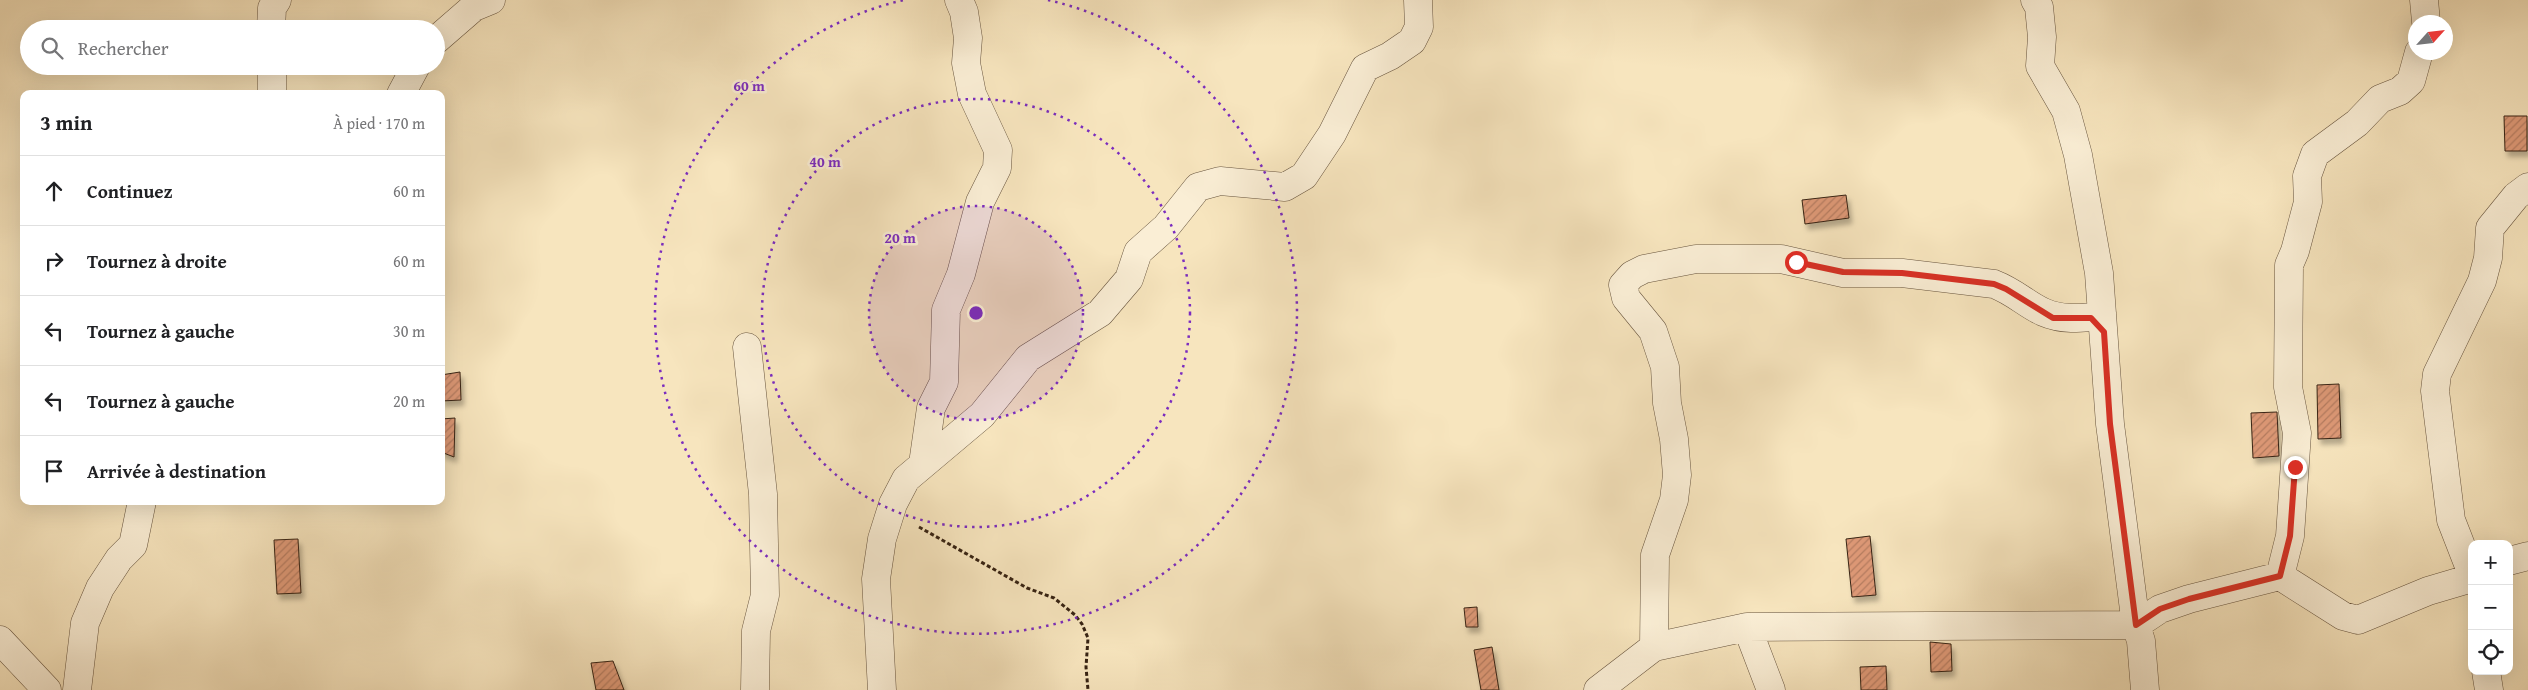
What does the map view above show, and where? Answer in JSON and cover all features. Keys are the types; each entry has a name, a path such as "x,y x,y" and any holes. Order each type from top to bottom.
{"street":[{"path":"271,20 272,8 277,0"},
{"path":"445,32 474,7 491,0"},
{"path":"923,464 931,408 944,382 946,310 961,274 980,202 997,168 998,150 972,94 966,63 968,38 964,12 958,0"},
{"path":"882,690 876,579 882,539 892,504 906,479 982,415 1028,358 1100,313 1129,279 1138,252 1166,227 1198,187 1220,181 1285,187 1304,176 1332,134 1365,68 1390,56 1412,41 1419,27 1418,0"},
{"path":"2035,0 2042,37 2040,66 2066,111 2078,155 2099,273 2099,321 2110,424 2136,625 2141,641 2145,690"},
{"path":"2424,0 2425,15"},
{"path":"2280,576 2290,536 2297,433 2288,388 2289,265 2295,251 2308,202 2307,176 2315,154 2357,123 2380,99 2400,91 2411,81 2416,60"},
{"path":"272,75 272,90"},
{"path":"403,90 411,75"},
{"path":"2468,564 2451,520 2435,391 2438,374 2482,281 2488,258 2490,228 2516,196 2528,187"},
{"path":"1654,647 1655,555 1674,500 1677,476 1664,367 1653,331 1626,298 1623,285 1632,275 1644,269 1696,259 1781,259 1843,272 1902,273 1994,284 2006,289 2053,318 2099,321"},
{"path":"747,347 764,504 765,595 756,632 756,690"},
{"path":"77,690 85,623 100,588 120,559 133,545 141,505"},
{"path":"2513,560 2528,556"},
{"path":"1598,690 1654,647 1747,627 2136,625 2160,609 2189,599 2280,576 2343,616 2358,620 2428,591 2468,579"},
{"path":"1747,627 1771,690"},
{"path":"0,640 47,690"},
{"path":"2487,675 2489,690"}],"path":[{"path":"892,504 923,531 1027,588 1054,598 1075,615 1082,624 1088,638 1086,666 1088,690"}],"building":[{"path":"2504,116 2527,116 2527,151 2505,151"},
{"path":"1846,195 1849,218 1805,224 1802,200"},
{"path":"460,372 461,400 445,401 445,374"},
{"path":"2339,384 2341,438 2318,439 2317,385"},
{"path":"2277,412 2279,456 2253,458 2251,413"},
{"path":"455,418 454,457 445,454 445,419"},
{"path":"1870,536 1876,595 1852,597 1846,539"},
{"path":"298,539 301,593 277,594 274,540"},
{"path":"1477,607 1478,627 1466,627 1464,608"},
{"path":"1930,642 1951,644 1952,671 1931,672"},
{"path":"1492,647 1499,690 1481,690 1474,650"},
{"path":"613,661 624,690 596,690 591,663"},
{"path":"1886,666 1887,690 1861,690 1860,667"}],"route":[{"path":"1796,262 1843,272 1902,273 1994,284 2006,289 2053,318 2091,318 2104,332 2110,424 2136,625 2160,609 2189,599 2280,576 2290,536 2295,467"}]}
